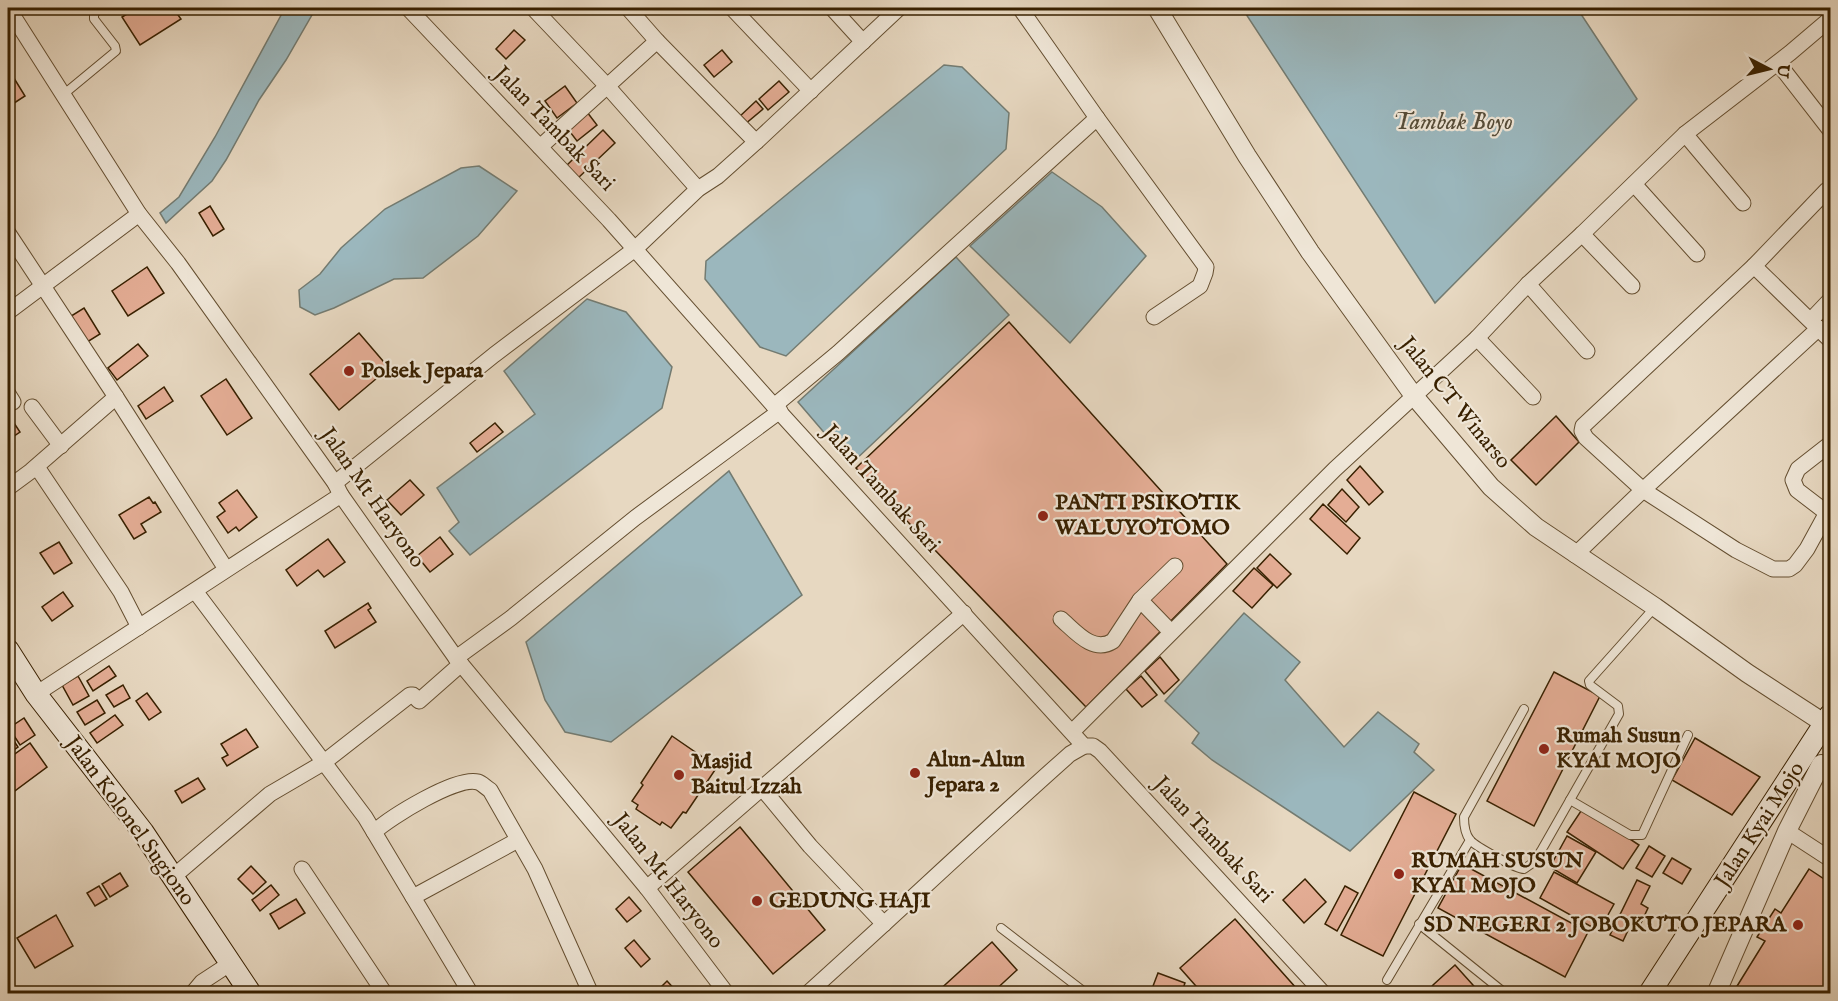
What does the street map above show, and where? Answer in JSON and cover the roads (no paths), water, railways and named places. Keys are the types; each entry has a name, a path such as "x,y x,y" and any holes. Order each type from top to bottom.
{"main road":[{"name":"Jalan Kolonel Sugiono","path":"8,650 36,694 143,832 252,993"},
{"name":"Jalan Kyai Mojo","path":"1649,993 1829,722"}],"street":[{"name":"Jalan Mt Haryono","path":"8,8 139,214 178,263 459,661 647,888 727,993"},
{"name":"Jalan Tambak Sari","path":"408,8 635,249 777,409 1084,746 1093,746 1100,751 1324,993"},
{"path":"533,8 608,87 698,189"},
{"path":"628,8 756,142"},
{"path":"732,8 811,91"},
{"path":"832,8 863,42"},
{"path":"36,694 195,591 338,489 494,355 635,249 698,189 718,176 756,142 899,8"},
{"path":"1020,8 1206,267 1200,286 1154,317"},
{"name":"Jalan CT Winarso","path":"1157,8 1247,156 1310,252 1414,396 1491,487 1536,527 1575,555 1655,607 1747,673 1829,722"},
{"path":"1072,732 1335,469 1477,338 1528,284 1685,134 1778,63 1830,19"},
{"path":"540,147 657,40"},
{"path":"1778,63 1830,130"},
{"path":"173,877 270,795 323,763 410,695 419,701 459,661 511,618 635,518 777,409 1006,198 1097,118"},
{"path":"1685,134 1743,204"},
{"path":"1634,184 1697,254"},
{"path":"1827,189 1754,266 1582,426 1582,431 1586,438 1643,490 1736,550 1773,569 1789,568 1795,565 1829,510 1802,495 1793,476 1798,469 1830,444"},
{"path":"8,312 139,214"},
{"path":"8,233 226,569"},
{"path":"1582,234 1632,286"},
{"path":"1754,266 1830,340"},
{"path":"1528,284 1587,351"},
{"path":"1575,555 1815,324 1830,300"},
{"path":"1477,338 1533,397"},
{"path":"8,488 37,467 116,398"},
{"path":"32,407 61,446"},
{"path":"37,467 120,592 139,627"},
{"path":"1061,619 1094,645 1108,644 1113,641 1140,600 1175,566"},
{"path":"195,591 365,817 471,993"},
{"path":"1140,600 1171,632"},
{"path":"647,888 964,613"},
{"path":"807,993 885,924 981,833 1070,754 1084,746"},
{"path":"1789,781 1826,762"},
{"path":"1716,993 1787,831 1826,762"},
{"path":"374,832 386,822 446,788 462,783 478,782 490,790 535,869 591,993"},
{"path":"762,788 810,846 885,924"},
{"path":"1787,831 1830,859"},
{"path":"413,897 518,840"},
{"path":"302,869 385,993"},
{"path":"192,993 202,982 231,963"}],"lane":[{"path":"64,94 116,51 115,46 94,19 98,8"},
{"path":"1524,710 1467,809 1464,825 1470,840 1514,867 1524,869 1534,862 1619,714 1618,706 1590,685 1589,681 1655,607"},
{"path":"1570,800 1630,835 1642,835 1688,735"},
{"path":"1387,980 1470,840"},
{"path":"1419,924 1506,993"},
{"path":"1001,928 1087,993"}],"water":[{"path":"285,8 316,8 212,181 166,223 160,213 179,197 215,137"},
{"name":"Tambak Boyo","path":"1242,8 1577,8 1637,99 1435,303"},
{"path":"944,65 962,67 1009,113 1006,149 786,356 760,347 705,279 706,261"},
{"path":"479,166 517,191 478,236 423,278 394,279 315,315 300,307 299,290 320,274 341,248 385,209 461,168"},
{"path":"1052,172 1102,207 1146,256 1070,343 970,246"},
{"path":"956,257 1009,315 851,464 798,402"},
{"path":"587,299 626,312 672,367 662,408 470,555 449,531 459,522 437,488 535,414 504,371"},
{"path":"729,471 802,595 611,742 565,732 545,700 526,642"},
{"path":"1244,613 1300,662 1285,680 1344,747 1378,712 1419,744 1414,752 1434,770 1350,851 1212,760 1192,743 1199,733 1165,701"}],"place":[{"name":"Polsek Jepara","path":"349,371"},
{"name":"PANTI PSIKOTIK WALUYOTOMO","path":"1043,516"},
{"name":"Rumah Susun KYAI MOJO","path":"1544,749"},
{"name":"Alun-Alun Jepara 2","path":"915,773"},
{"name":"Masjid Baitul Izzah","path":"679,775"},
{"name":"RUMAH SUSUN KYAI MOJO","path":"1399,874"},
{"name":"GEDUNG HAJI","path":"757,901"},
{"name":"SD NEGERI 2 JOBOKUTO JEPARA","path":"1798,925"}]}
